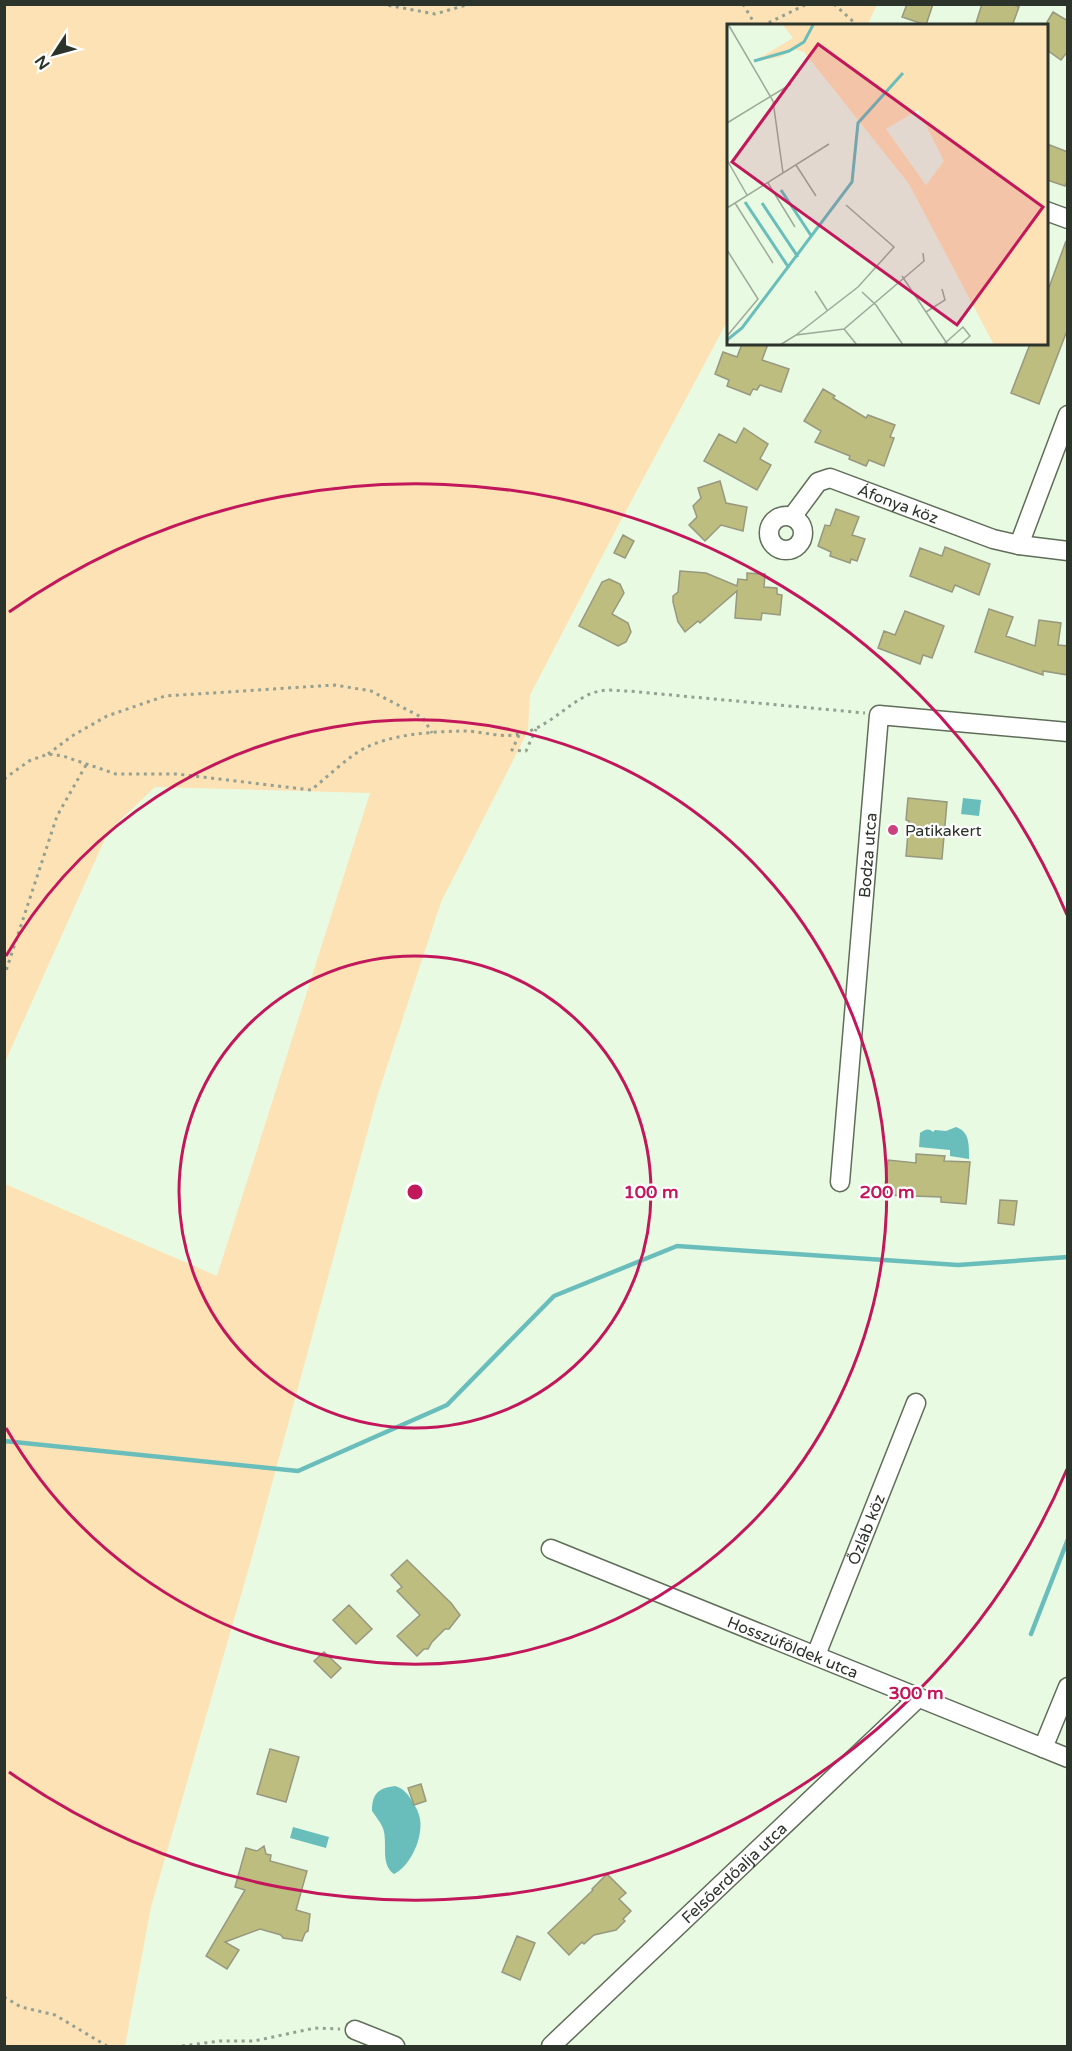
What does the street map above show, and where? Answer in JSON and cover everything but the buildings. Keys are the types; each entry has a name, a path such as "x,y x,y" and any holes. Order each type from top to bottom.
{"street":[{"path":"1048,211 1068,219"},
{"path":"1019,546 1068,414"},
{"name":"Áfonya köz","path":"792,517 818,482 830,478 993,539 1019,546 1068,551"},
{"path":"879,715 1068,732"},
{"name":"Bodza utca","path":"840,1182 879,715"},
{"name":"Őzláb köz","path":"816,1655 916,1403"},
{"name":"Hosszúföldek utca","path":"551,1548 1068,1758"},
{"path":"1043,1748 1068,1687"},
{"name":"Felsőerdőalja utca","path":"551,2046 918,1698"},
{"path":"355,2030 395,2046"}],"path":[{"path":"381,4 435,14 470,4"},
{"path":"743,4 755,24"},
{"path":"766,24 807,4"},
{"path":"834,4 856,24"},
{"path":"4,778 29,761 48,754 72,736 107,716 165,696 335,685 371,691 423,718 432,733"},
{"path":"48,754 63,756 116,774 177,774 311,790 364,748 396,738 463,730 519,735 546,724 582,698 600,691 628,691 879,715"},
{"path":"519,735 512,750 526,751 537,728"},
{"path":"4,977 57,816 86,765"},
{"path":"4,1997 21,2007 55,2015 107,2046"},
{"path":"182,2046 220,2041 254,2041 315,2028 355,2030"}],"shaded area":[{"path":"5,4 877,5 868,24 727,24 727,322 530,695 528,731 441,902 377,1097 252,1557 151,1907 125,2046 5,2046 5,1184 217,1276 370,793 155,787 108,832 5,1062"}],"water":[{"path":"963,798 981,800 979,816 961,814"},
{"path":"956,1127 961,1129 966,1136 969,1144 969,1159 950,1156 950,1150 919,1147 920,1133 928,1130 946,1131"},
{"path":"395,1786 407,1794 416,1808 420,1819 420,1834 410,1858 394,1874 387,1866 383,1829 372,1811 373,1800 378,1792"},
{"path":"293,1827 329,1837 326,1848 290,1838"}],"waterway":[{"path":"4,1441 298,1471 447,1405 554,1296 677,1246 958,1265 1068,1257"},
{"path":"1031,1634 1068,1539"}],"place":[{"name":"Patikakert","path":"893,830"}]}
